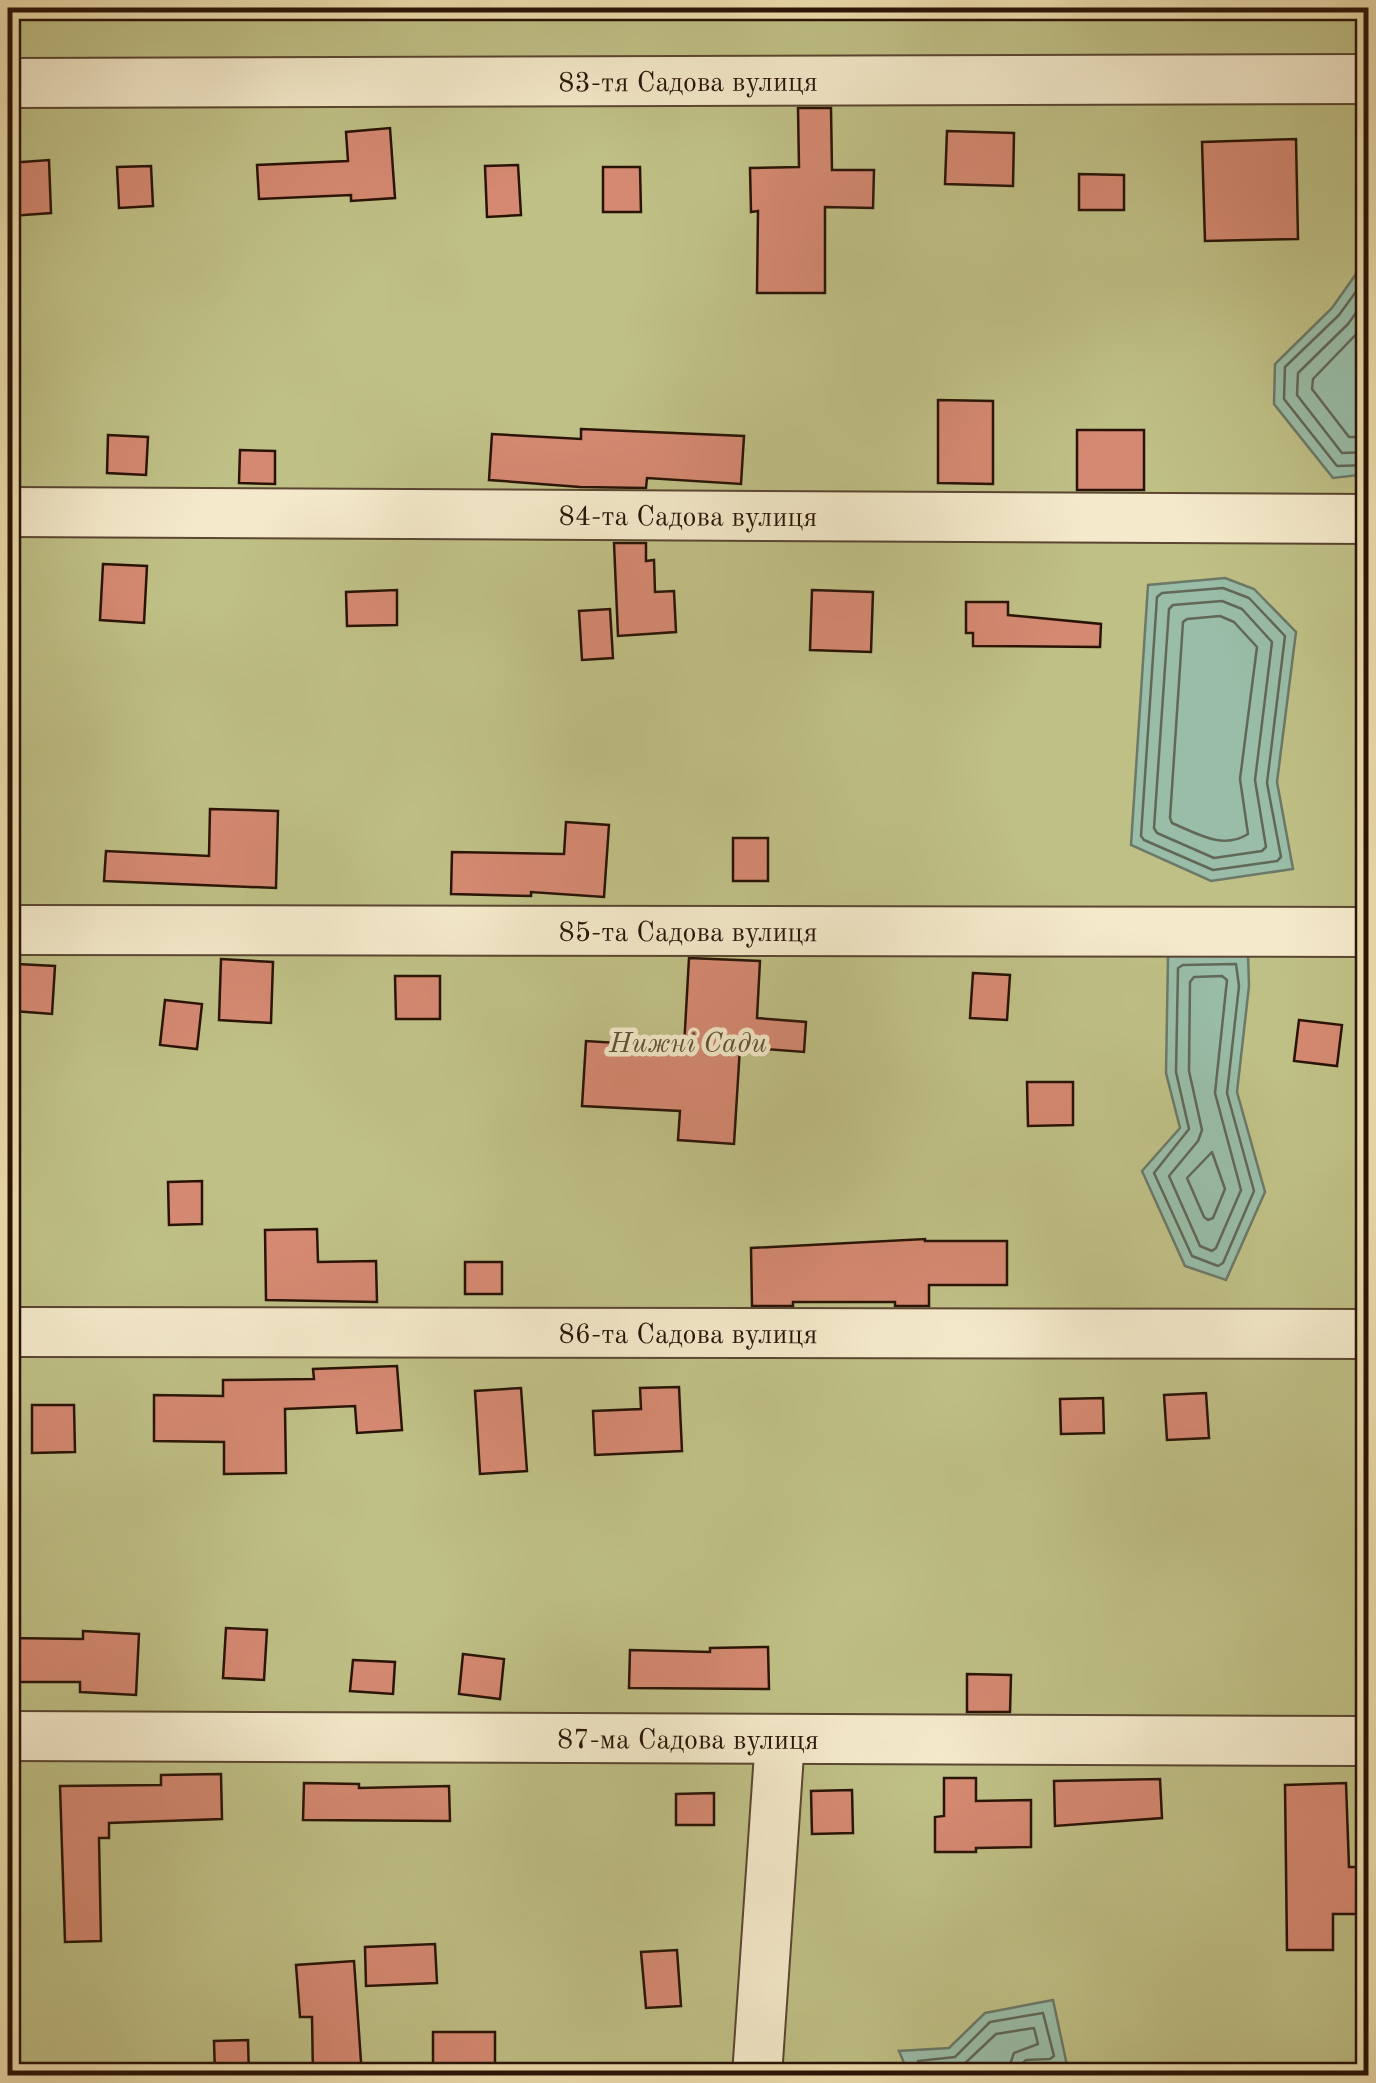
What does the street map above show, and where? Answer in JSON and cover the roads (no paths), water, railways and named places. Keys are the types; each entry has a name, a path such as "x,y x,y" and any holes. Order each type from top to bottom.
{"street":[{"name":"83-тя Садова вулиця","path":"8,84 1368,79"},
{"name":"84-та Садова вулиця","path":"8,512 1368,519"},
{"name":"85-та Садова вулиця","path":"8,930 1368,932"},
{"name":"86-та Садова вулиця","path":"8,1332 1368,1334"},
{"name":"87-ма Садова вулиця","path":"8,1736 1368,1741"},
{"path":"757,2076 780,1739"}],"water":[{"path":"1368,257 1368,474 1333,478 1274,404 1275,364 1332,308"},
{"path":"1225,578 1254,589 1296,632 1277,782 1293,869 1211,881 1131,845 1148,585"},
{"path":"1248,953 1249,986 1237,1092 1265,1192 1226,1280 1185,1266 1142,1171 1180,1128 1166,1073 1168,956"},
{"path":"1053,2000 1068,2070 1030,2068 1028,2076 909,2075 899,2051 949,2048 985,2013"}],"park label":[{"name":"Нижні Сади","path":"688,1042"}]}
